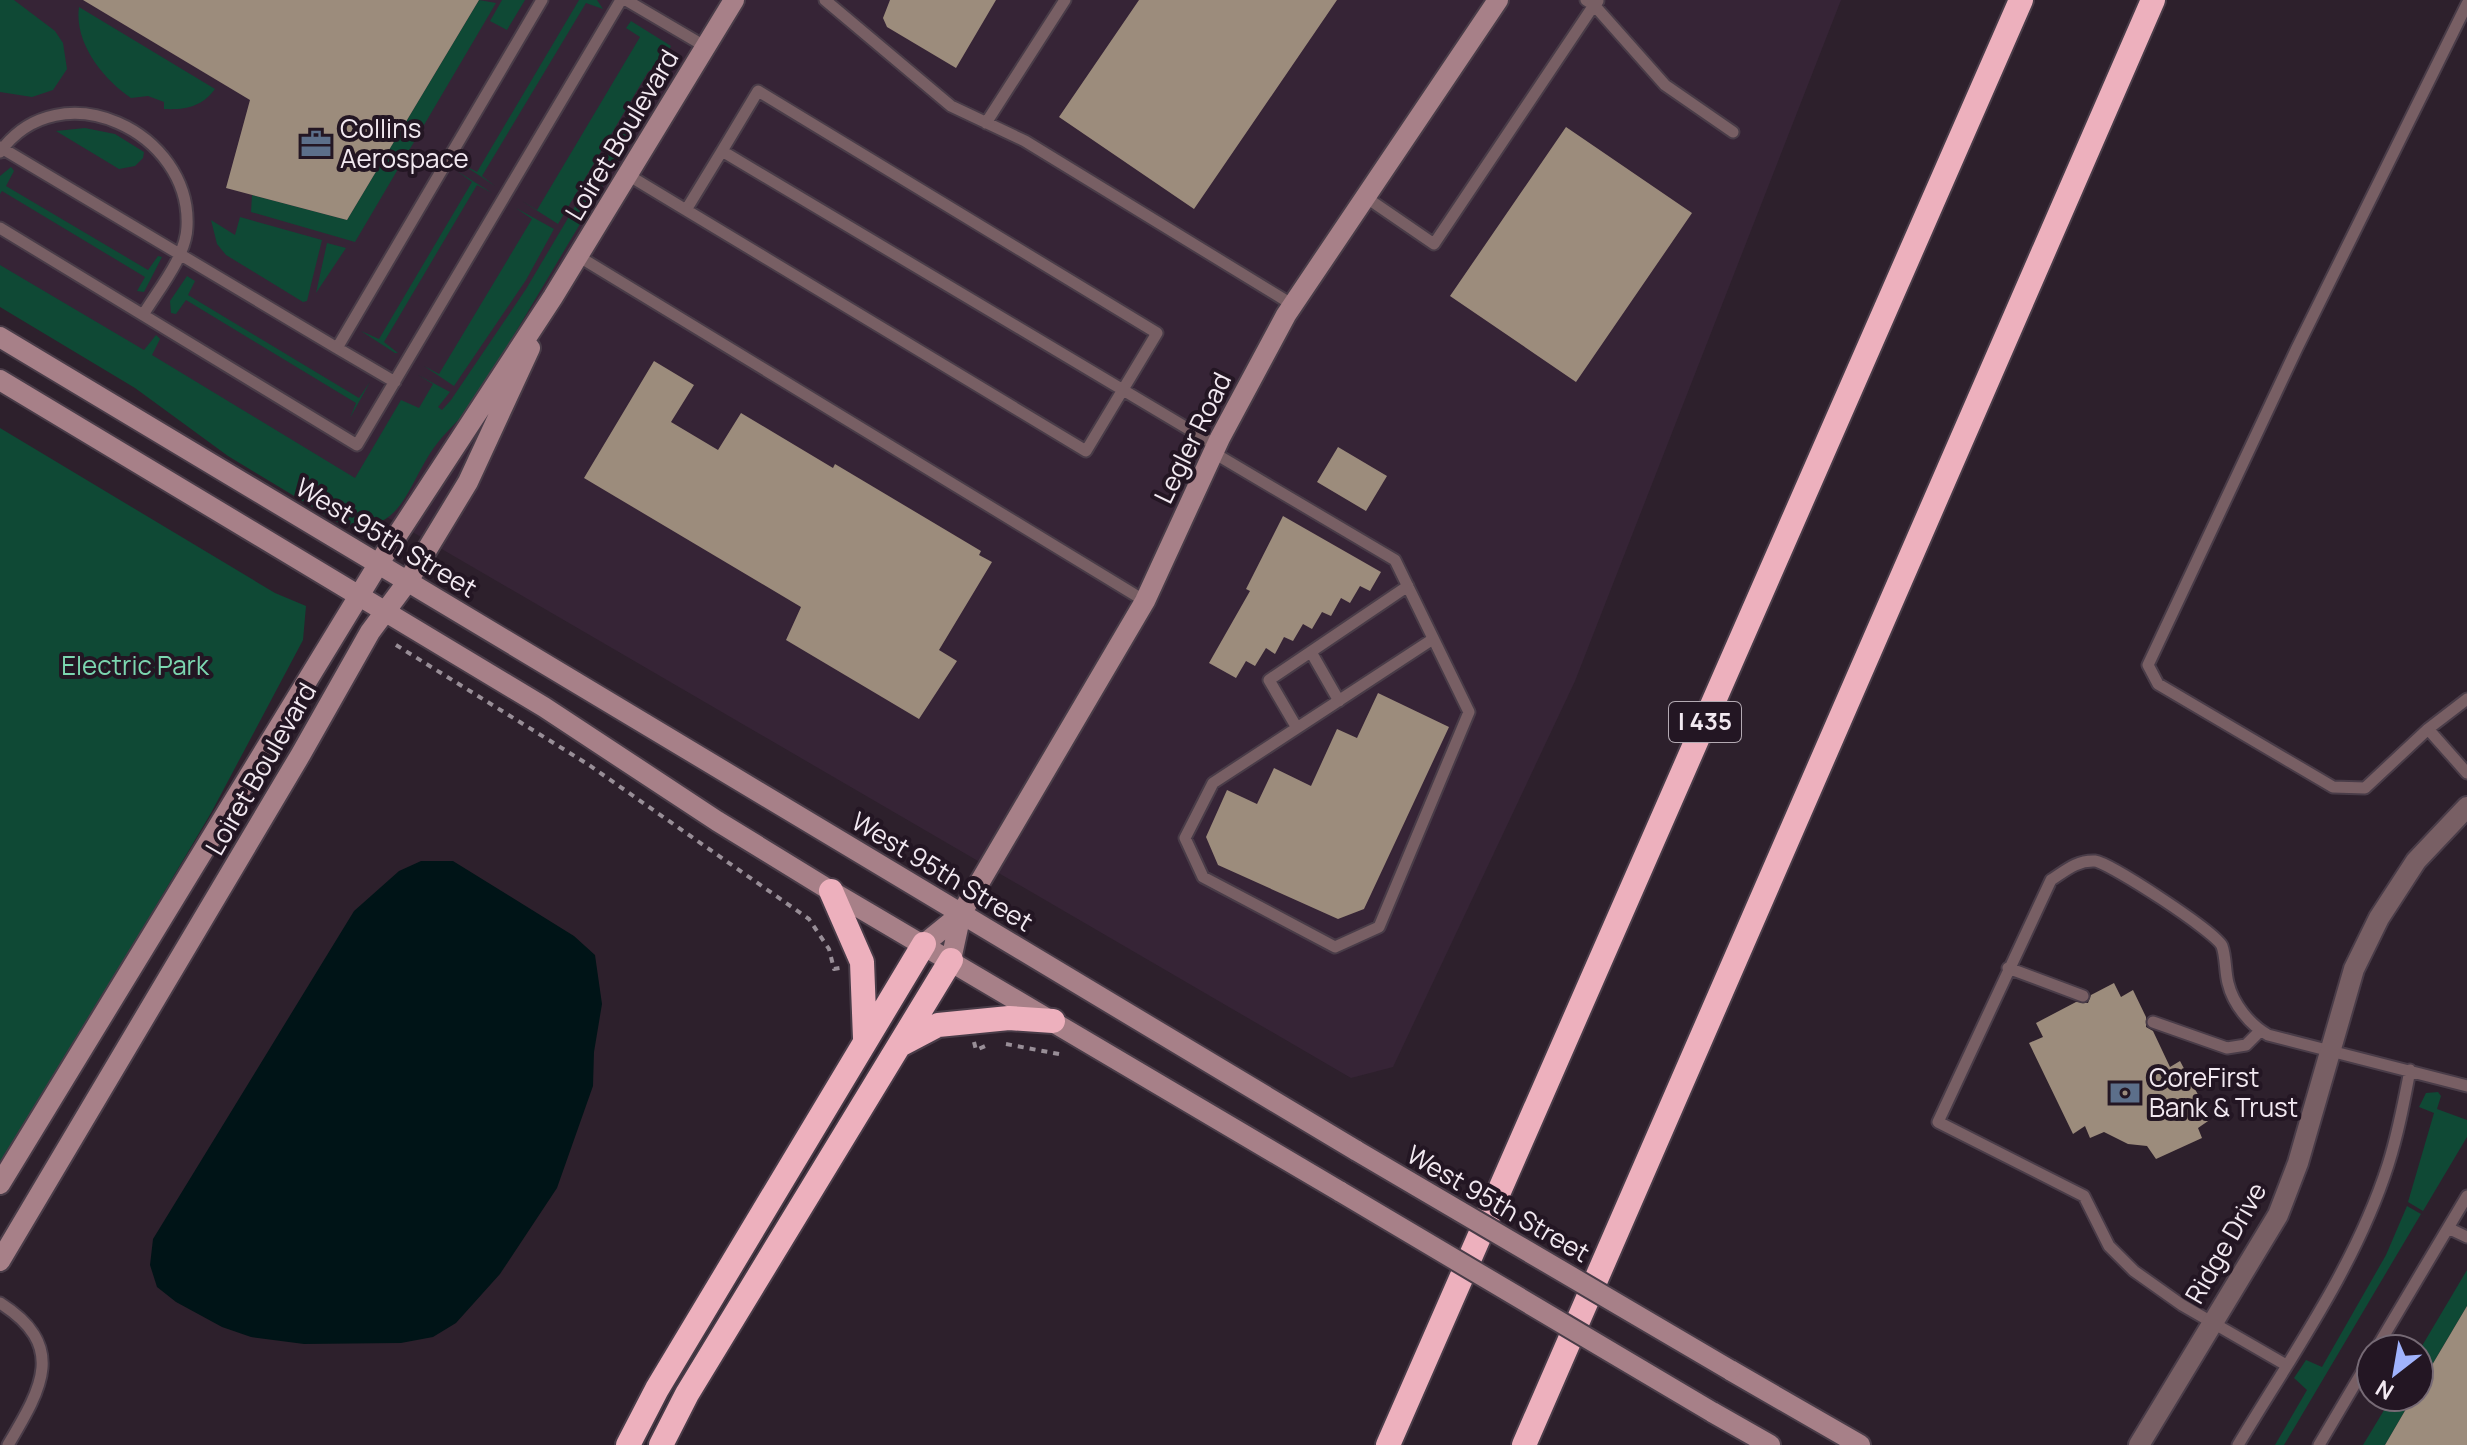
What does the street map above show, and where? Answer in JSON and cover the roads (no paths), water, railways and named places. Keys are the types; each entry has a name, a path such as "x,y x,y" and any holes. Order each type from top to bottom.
{"highway":[{"name":"I 435","path":"1388,1445 2021,0"},
{"path":"1524,1445 2153,0"},
{"path":"831,891 862,962 865,1042"},
{"path":"628,1445 657,1389 924,944"},
{"path":"661,1445 687,1394 951,960"},
{"path":"900,1045 938,1025 1009,1018 1053,1021"}],"main road":[{"name":"Loiret Boulevard","path":"0,1184 379,563 553,297 734,0"},
{"name":"Legler Road","path":"961,914 1145,601 1215,449 1293,305 1364,195 1498,0"},
{"name":"Loiret Boulevard","path":"0,1261 370,632 408,581 468,482 553,297"},
{"name":"West 95th Street","path":"0,337 1357,1151 1860,1445"},
{"path":"0,380 544,707 717,821 831,891 1770,1445"},
{"path":"924,944 961,914"},
{"path":"951,960 961,914"},
{"path":"132,964 164,984"}],"street":[{"name":"Ridge Drive","path":"2139,1445 2278,1215 2298,1163 2354,969 2379,918 2416,861 2467,807"}],"lane":[{"path":"337,348 542,0"},
{"path":"0,228 357,445 623,0 706,47"},
{"path":"825,0 951,106 1025,141 1293,305"},
{"path":"986,123 1065,0"},
{"path":"1364,195 1434,244 1593,2 1665,85 1733,132"},
{"path":"2467,4 2302,336 2148,665 2158,684 2333,787 2365,788 2428,729 2467,699"},
{"path":"628,175 686,210 1086,451 1157,333 758,91 686,210"},
{"path":"143,315 180,252 187,228 183,191 162,152 130,127 108,117 63,115 36,122 1,149 180,252 395,382"},
{"path":"722,151 1123,390 1395,560 1469,712 1379,927 1335,947 1203,877 1185,838 1213,783 1433,639"},
{"path":"578,256 1145,601"},
{"path":"1297,728 1269,680 1408,586"},
{"path":"1311,652 1339,701"},
{"path":"2428,729 2467,773"},
{"path":"2286,1365 2134,1271 2109,1246 2084,1196 1938,1122 2051,880 2074,864 2097,861 2205,927 2222,946 2229,987 2252,1026 2260,1031 2467,1086"},
{"path":"2008,968 2083,996"},
{"path":"2153,1022 2227,1048 2246,1045 2260,1031"},
{"path":"2238,1445 2344,1266 2376,1197 2400,1124 2410,1070"},
{"path":"2386,1333 2467,1196"},
{"path":"2448,1228 2467,1237"},
{"path":"0,1303 21,1317 37,1338 44,1373 34,1402 8,1445"},
{"path":"2319,1445 2355,1384"}],"place":[{"name":"Collins Aerospace","path":"316,144"},
{"name":"CoreFirst Bank & Trust","path":"2125,1093"}],"park label":[{"name":"Electric Park","path":"135,666"}]}
